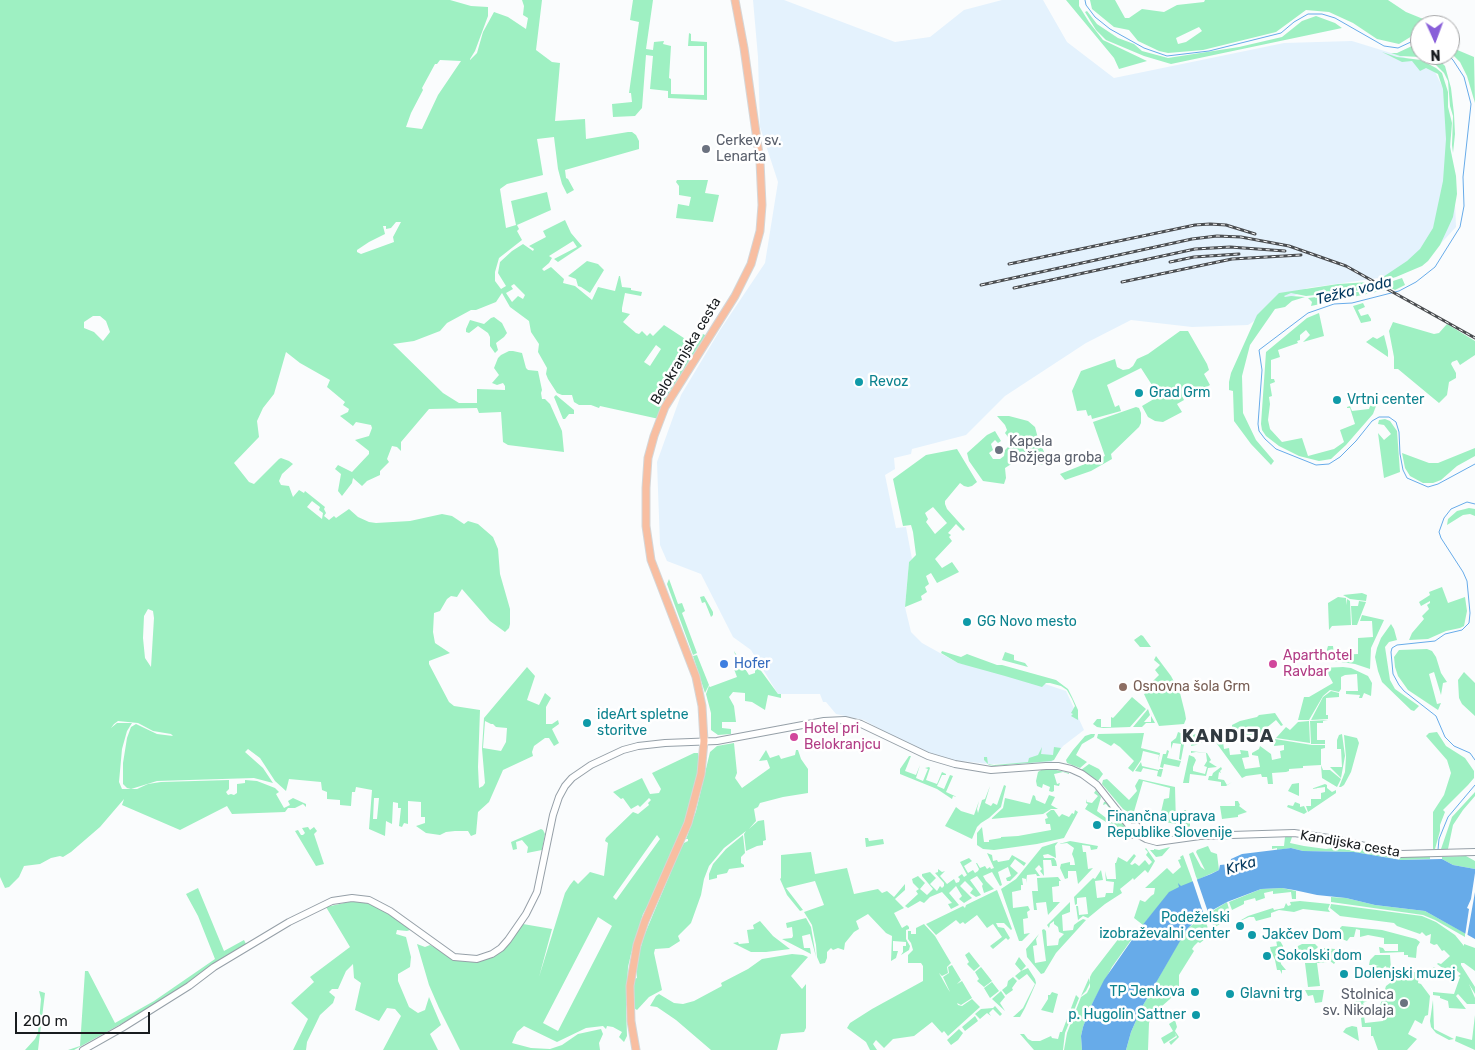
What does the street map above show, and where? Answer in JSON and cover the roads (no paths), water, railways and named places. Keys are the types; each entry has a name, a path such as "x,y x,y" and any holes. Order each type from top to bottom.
{"main road":[{"name":"Belokranjska cesta","path":"636,1050 631,1021 630,986 634,959 645,921 688,823 701,774 704,742 702,706 696,677 651,560 646,526 646,488 651,446 665,407 735,296 751,264 760,231 762,206 760,161 744,48 735,0"},
{"name":"Kandijska cesta","path":"704,742 736,738 824,721 850,721 861,724 928,756 955,764 991,770 1046,766 1071,769 1082,774 1097,785 1130,827 1138,828 1137,834 1157,842 1200,836 1294,833 1329,838 1401,854 1475,852"},
{"path":"83,1050 189,986 214,967 288,922 332,901 347,898 369,900 390,911 454,958 477,959 492,954 508,940 537,892 556,806 562,791 572,778 591,765 623,750 665,743 704,742"}],"water":[{"name":"Krka","path":"1291,848 1303,851 1354,852 1401,860 1442,859 1453,865 1475,869 1475,939 1425,911 1375,905 1346,898 1317,895 1282,888 1261,889 1227,902 1200,917 1187,929 1142,1007 1131,1032 1126,1050 1082,1050 1081,1036 1083,1027 1104,980 1141,927 1169,892 1179,887 1178,883 1181,886 1211,874 1219,870 1220,865 1230,864 1231,859 1242,854"}],"waterway":[{"name":"Težka voda","path":"1085,0 1086,5 1095,17 1110,29 1144,48 1167,56 1209,51 1281,33 1294,22 1308,14 1322,14 1335,18 1384,46 1398,48 1410,42"},
{"name":"Težka voda","path":"1456,65 1464,77 1471,104 1463,177 1464,206 1460,227 1435,267 1416,282 1399,291 1352,303 1334,304 1308,313 1259,350 1262,370 1258,424 1259,431 1276,449 1316,465 1329,464 1340,457 1372,421 1379,417 1389,417 1396,422 1399,432 1400,454 1403,470 1407,478 1428,487 1438,484 1475,464"},
{"name":"Težka voda","path":"1475,504 1467,502 1451,509 1444,518 1439,532 1467,581 1469,623 1462,630 1445,634 1435,641 1397,645 1392,648 1391,652 1393,674 1399,685 1436,716 1445,737 1454,746 1470,753 1475,760"},
{"name":"Težka voda","path":"1438,850 1439,839 1448,817 1475,785"}],"railway":[{"path":"1009,264 1195,225 1226,225 1255,234"},
{"path":"981,285 1192,239 1217,236 1241,237 1289,246 1346,266 1475,338"},
{"path":"1014,288 1195,249 1230,247 1285,251"},
{"path":"1170,262 1194,257 1239,254"},
{"path":"1122,282 1232,259 1301,255"}],"place":[{"name":"Cerkev sv. Lenarta","path":"706,149"},
{"name":"Revoz","path":"859,382"},
{"name":"Grad Grm","path":"1139,393"},
{"name":"Vrtni center","path":"1337,400"},
{"name":"Kapela Božjega groba","path":"999,450"},
{"name":"GG Novo mesto","path":"967,622"},
{"name":"Hofer","path":"724,664"},
{"name":"Aparthotel Ravbar","path":"1273,664"},
{"name":"Osnovna šola Grm","path":"1123,687"},
{"name":"ideArt spletne storitve","path":"587,723"},
{"name":"Hotel pri Belokranjcu","path":"794,737"},
{"name":"Finančna uprava Republike Slovenije","path":"1097,825"},
{"name":"Podeželski izobraževalni center","path":"1240,926"},
{"name":"Jakčev Dom","path":"1252,935"},
{"name":"Sokolski dom","path":"1267,956"},
{"name":"Dolenjski muzej","path":"1344,974"},
{"name":"TP Jenkova","path":"1195,992"},
{"name":"Glavni trg","path":"1230,994"},
{"name":"Stolnica sv. Nikolaja","path":"1404,1003"},
{"name":"p. Hugolin Sattner","path":"1196,1015"}],"district":[{"name":"KANDIJA","path":"1228,737"}]}
